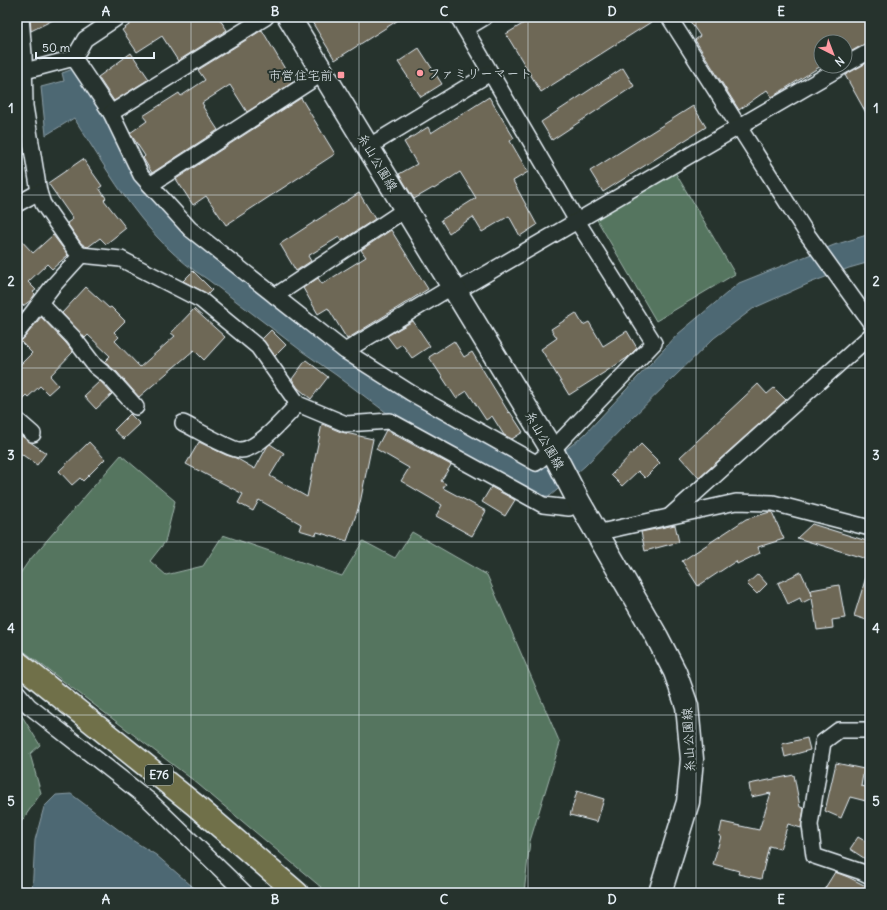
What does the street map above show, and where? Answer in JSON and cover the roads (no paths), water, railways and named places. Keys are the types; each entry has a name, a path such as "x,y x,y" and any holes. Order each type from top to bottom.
{"highway":[{"name":"E76","path":"17,662 189,800 297,893"}],"main road":[{"name":"糸山公園線","path":"289,17 552,450 596,533 675,672 688,706 692,759 688,802 660,893"}],"street":[{"path":"21,17 25,71 21,109 39,192 43,204 75,250 82,255 121,259 202,300 258,347 298,404 346,424 390,421 543,505 569,508 579,502"},
{"path":"25,71 74,58 85,39 118,17"},
{"path":"111,113 266,17"},
{"path":"74,58 111,113 141,175 190,229 345,351 411,393 536,463 552,450 654,343 577,221 461,23 485,17"},
{"path":"670,17 807,234 870,322"},
{"path":"853,60 870,51"},
{"path":"150,185 323,73"},
{"path":"368,147 490,73"},
{"path":"345,351 577,221 828,74"},
{"path":"17,204 39,192"},
{"path":"275,296 406,209"},
{"path":"17,333 52,287 82,255"},
{"path":"40,303 73,337 95,366 110,378 136,407"},
{"path":"670,516 870,336"},
{"path":"183,423 231,447 241,450 258,444 298,404"},
{"path":"17,420 33,434"},
{"path":"596,533 736,502 773,503 870,528"},
{"path":"17,692 29,706 150,800 245,893"},
{"path":"870,730 839,730 823,742 810,825 814,856 870,876"}],"water":[{"path":"73,69 110,122 141,181 428,410 538,470 585,434 678,334 739,283 834,245 870,234 870,262 849,268 810,283 754,308 714,338 585,466 550,496 541,496 506,482 509,477 456,452 399,422 186,264 166,246 148,227 132,206 74,118 46,135 41,87 64,81 62,73"},
{"path":"71,794 132,840 156,855 200,893 32,893 35,840 44,807 56,795"}],"place":[{"name":"ファミリーマート","path":"420,73"},
{"name":"市営住宅前","path":"341,75"}]}
